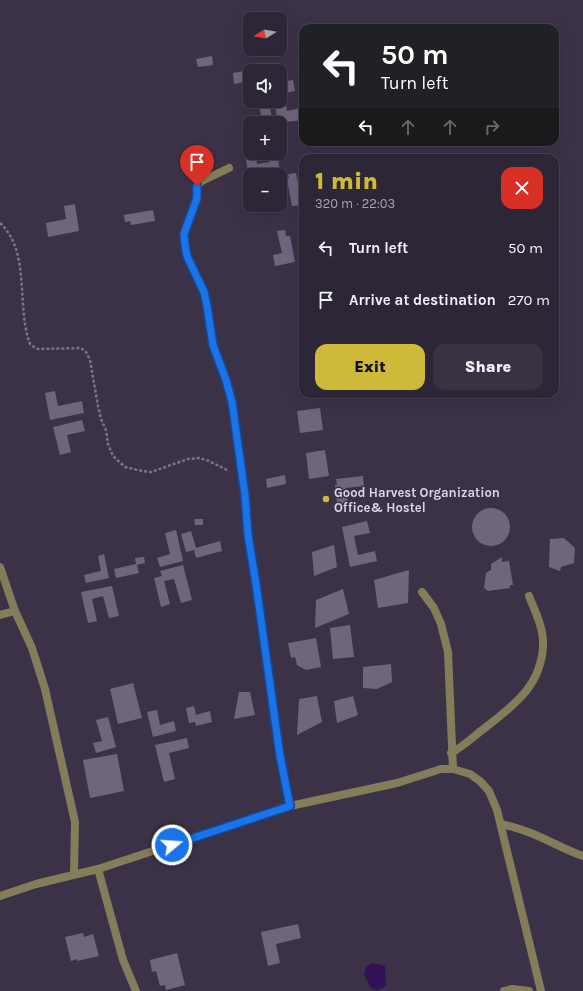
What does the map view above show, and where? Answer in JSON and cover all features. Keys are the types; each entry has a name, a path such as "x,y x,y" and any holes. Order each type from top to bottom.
{"street":[{"path":"229,168 202,181 197,186 197,198 184,234 187,256 204,292 213,345 226,380 232,402 243,480 248,535 280,756 290,806"},
{"path":"0,567 15,612 40,669 74,822 74,874"},
{"path":"422,592 434,608 441,624 448,652 451,753 453,769"},
{"path":"451,753 463,746 519,700 532,684 539,670 543,638 529,596"},
{"path":"0,615 15,612"},
{"path":"0,896 36,884 98,869 290,806 397,783 441,768 453,769 470,774 480,781 489,791 501,824 506,853 541,991"},
{"path":"501,824 520,829 583,856"},
{"path":"98,869 123,960 136,991"},
{"path":"504,991 512,989 528,991"}],"path":[{"path":"0,223 6,229 19,256 22,306 30,344 38,349 81,348 86,352 92,370 101,419 106,430 108,444 113,456 125,466 151,472 188,459 199,458 209,460 243,480"}],"shaded area":[{"path":"373,963 385,966 386,986 378,990 371,988 364,975 366,967"}],"building":[{"path":"212,56 213,65 198,67 196,59"},
{"path":"243,71 243,82 234,84 233,73"},
{"path":"293,80 295,91 287,92 287,81"},
{"path":"260,108 270,108 272,116 256,116 261,115"},
{"path":"275,108 286,108 287,111 299,108 299,120 287,122 287,116 277,116"},
{"path":"246,160 256,160 257,164 270,162 270,160 278,160 280,168 247,168"},
{"path":"296,173 299,189 299,205 292,206 287,179 289,178 288,174"},
{"path":"75,204 79,231 48,237 46,223 66,219 64,206"},
{"path":"153,210 155,221 131,225 130,221 125,222 124,215"},
{"path":"285,230 286,236 290,236 295,262 275,266 273,255 282,253 277,231"},
{"path":"55,391 58,406 82,401 84,413 50,420 45,393"},
{"path":"320,408 323,430 300,433 297,411"},
{"path":"82,420 85,431 67,435 71,452 60,455 53,427"},
{"path":"325,450 329,476 309,479 306,453"},
{"path":"285,475 286,484 267,488 266,479"},
{"path":"363,476 364,486 346,488 348,503 337,504 335,485 337,485 336,479"},
{"path":"487,508 495,508 505,513 509,520 509,534 505,541 495,546 487,546 477,541 475,538 472,531 472,523 477,513 480,511"},
{"path":"194,519 203,519 203,525 195,525"},
{"path":"367,521 370,533 354,536 358,555 375,551 377,561 350,567 342,527"},
{"path":"176,530 183,561 160,567 157,558 170,554 165,533"},
{"path":"191,531 196,548 220,541 222,551 196,558 194,550 186,552 181,534"},
{"path":"564,538 575,548 574,563 561,567 560,571 549,567 550,539"},
{"path":"334,545 337,567 314,576 312,552"},
{"path":"104,554 109,578 86,583 84,575 101,571 98,556"},
{"path":"144,557 145,563 137,565 139,573 116,578 114,569 136,564 135,558"},
{"path":"502,557 502,562 509,561 513,585 510,585 510,588 488,591 484,588 486,573 491,570 491,564"},
{"path":"183,565 192,600 181,603 174,579 164,581 170,604 161,607 154,578 162,576 160,571"},
{"path":"409,570 408,603 378,608 374,580"},
{"path":"112,586 119,616 109,618 103,596 92,599 97,621 88,623 81,592"},
{"path":"343,589 349,614 315,628 316,600"},
{"path":"350,625 354,657 333,659 330,628"},
{"path":"316,638 321,667 306,670 297,665 295,657 291,658 288,643"},
{"path":"391,664 392,682 377,689 363,688 363,667"},
{"path":"133,683 142,718 118,724 110,689"},
{"path":"239,692 250,692 255,715 234,719"},
{"path":"317,696 322,722 297,735 299,699"},
{"path":"353,696 358,715 337,723 334,701"},
{"path":"194,706 196,715 210,711 212,722 196,726 195,722 189,723 186,708"},
{"path":"157,710 160,725 174,721 176,731 153,737 147,712"},
{"path":"108,717 116,747 96,753 93,743 102,741 96,720"},
{"path":"187,738 189,748 169,753 175,779 164,782 155,745"},
{"path":"117,754 124,791 90,798 83,760"},
{"path":"298,924 301,938 276,944 280,963 268,966 261,932"},
{"path":"83,933 84,937 93,934 99,956 71,961 65,937"},
{"path":"177,953 185,985 166,990 165,985 160,986 156,971 152,972 150,960"}],"place":[{"name":"Good Harvest Organization Office& Hostel","path":"326,499"}],"route":[{"path":"172,845 290,806 280,756 266,650 248,535 245,495 232,402 226,380 213,345 204,292 187,256 185,245 184,234 197,198 197,186"}]}
